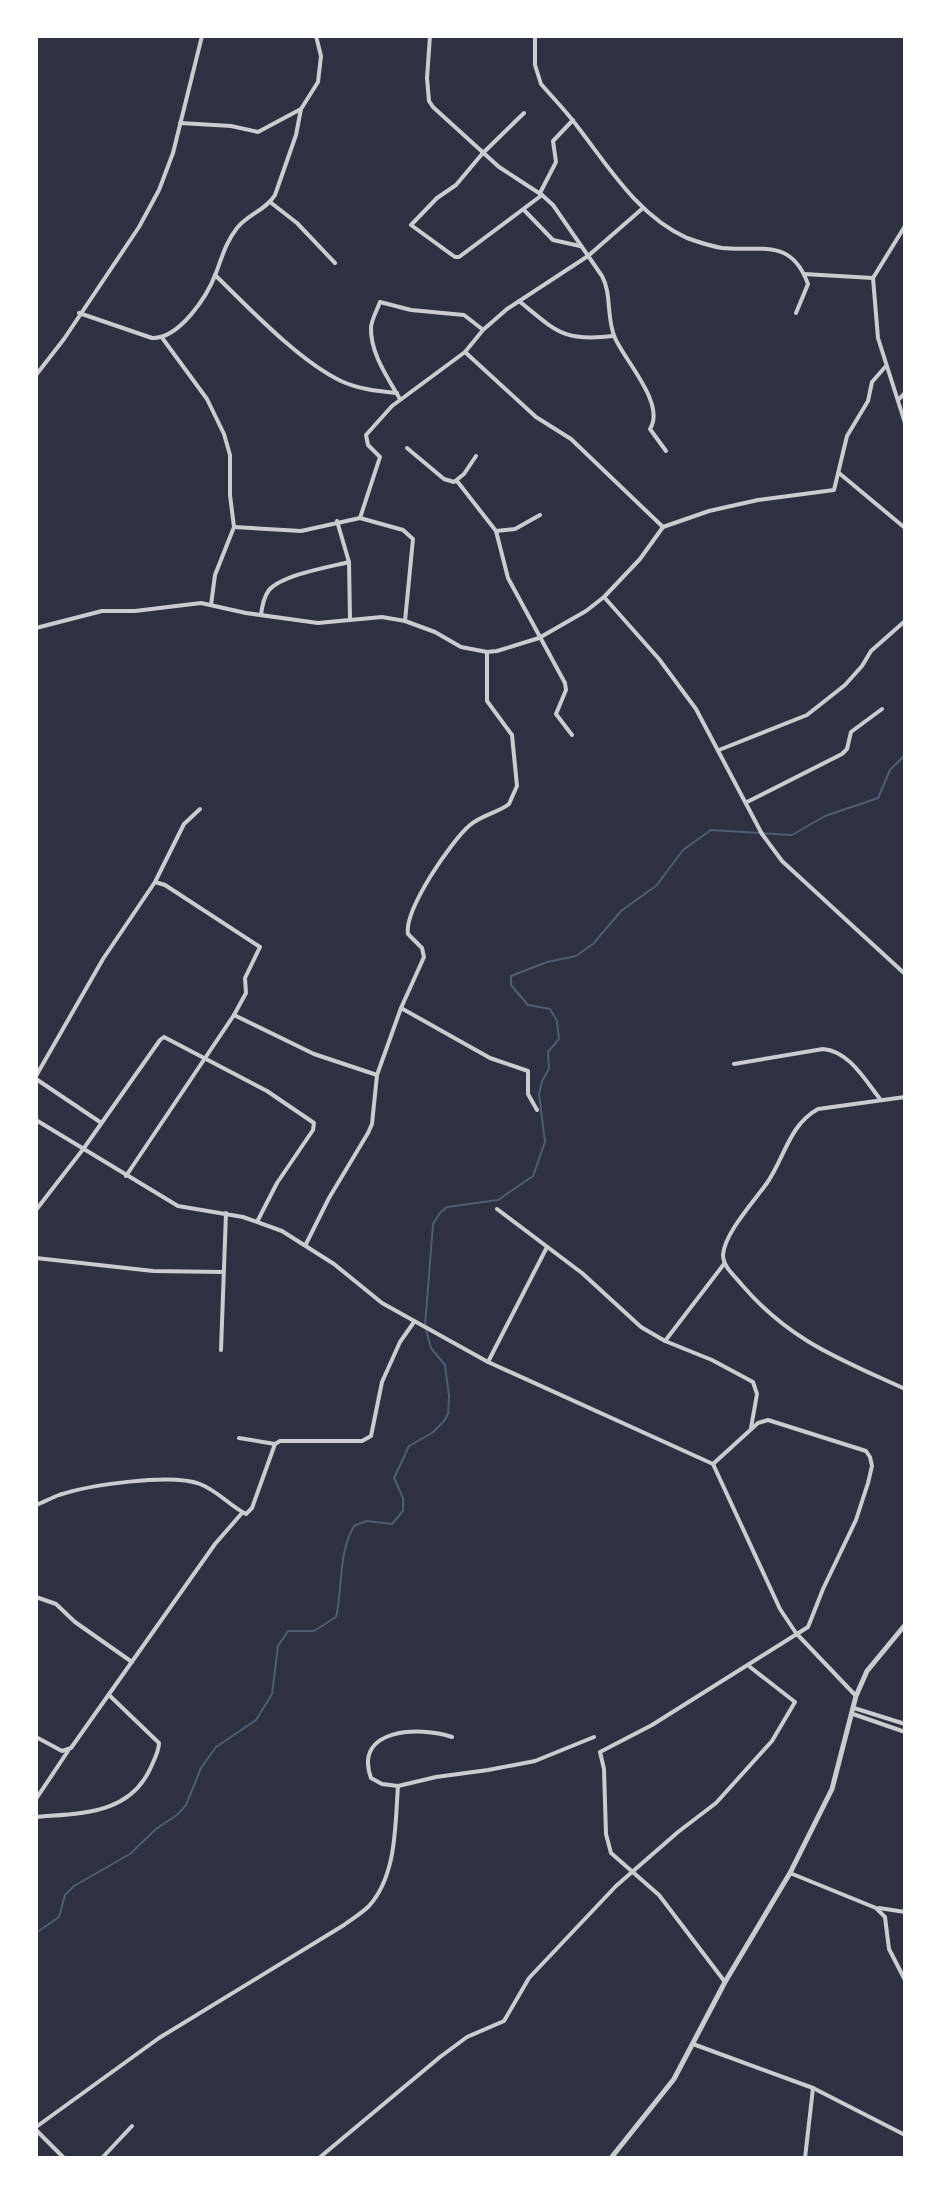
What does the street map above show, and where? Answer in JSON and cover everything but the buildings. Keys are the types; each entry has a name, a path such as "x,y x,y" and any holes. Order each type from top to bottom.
{"street":[{"path":"36,375 64,339 154,200 168,170 202,36"},
{"path":"79,313 152,338 162,338 185,320 215,275 223,251 238,226 270,202 296,135 301,109 318,82 321,56 316,36"},
{"path":"430,36 429,101 482,154 541,194 582,246 605,280 613,336 629,366 645,384 653,421 650,429 666,451"},
{"path":"535,36 536,75 643,208 679,234 699,243 722,248 769,248 783,252 804,274 808,284 807,293 796,313"},
{"path":"180,123 231,126 258,132 301,109"},
{"path":"524,113 456,185 437,198 411,225 457,257 524,210 541,194 556,162 553,141 573,120"},
{"path":"270,202 297,223 335,263"},
{"path":"360,518 380,457 368,445 366,435 400,399 465,352 483,330 519,301 588,256 643,208"},
{"path":"524,210 553,240 582,246"},
{"path":"905,226 873,278 878,338 905,423"},
{"path":"804,274 873,278"},
{"path":"215,275 263,322 332,376 355,386 397,393"},
{"path":"519,301 563,334 584,339 613,336"},
{"path":"400,399 382,369 373,342 371,327 380,302 411,310 464,315 483,330"},
{"path":"162,338 207,399 224,434 230,455 234,527 215,575 211,605"},
{"path":"465,352 536,417 583,449 663,527"},
{"path":"36,628 102,611 135,611 201,603 318,623 382,617 405,621 435,632 461,647 487,652 506,649 539,638 564,625 604,597 640,559 663,527 709,511 758,500 834,490 847,436 868,401 872,382 886,366"},
{"path":"898,400 905,393"},
{"path":"407,448 444,479 457,481 496,531 508,578 567,686 556,714 572,735"},
{"path":"457,481 476,456"},
{"path":"839,473 905,528"},
{"path":"496,531 515,529 540,515"},
{"path":"234,527 301,531 360,518 403,530 413,539 405,621"},
{"path":"337,521 349,562 350,619"},
{"path":"261,615 265,597 272,587 349,562"},
{"path":"604,597 659,659 696,709 762,834 782,861 905,974"},
{"path":"719,750 807,715 845,685 878,643 905,621"},
{"path":"306,1244 372,1124 377,1075 401,1008 424,957 424,951 407,930 426,884 455,840 476,820 509,804 517,786 512,735 487,701 487,652"},
{"path":"747,802 842,754 847,749 851,732 882,709"},
{"path":"101,1123 36,1078 103,959 155,882 184,824 200,809"},
{"path":"126,1176 234,1015 246,993 245,978 260,947 178,893 155,882"},
{"path":"401,1008 490,1058 528,1071 528,1094 537,1110"},
{"path":"234,1015 304,1050 377,1075"},
{"path":"36,1210 164,1037 267,1091 314,1123 313,1130 277,1183 258,1221"},
{"path":"734,1064 823,1049 834,1050 844,1056 880,1099"},
{"path":"905,1097 818,1109 798,1124 771,1177 727,1240 723,1253 724,1264 774,1319 794,1335 905,1389"},
{"path":"36,1120 178,1206 258,1221 306,1244 382,1303 488,1362 713,1464 780,1609 796,1633 856,1696"},
{"path":"497,1209 582,1273 641,1327 753,1382 757,1394 750,1430"},
{"path":"221,1350 226,1213"},
{"path":"488,1362 547,1247"},
{"path":"36,1258 153,1271 223,1272"},
{"path":"665,1341 724,1264"},
{"path":"239,1438 275,1444 280,1441 367,1440 373,1431 382,1382 400,1342 416,1322"},
{"path":"713,1464 758,1423 778,1421 866,1451 872,1466 856,1520 808,1627 652,1725 600,1752 604,1769 606,1834 611,1853 659,1895 725,1982"},
{"path":"36,1505 57,1495 92,1487 179,1479 216,1491 242,1513 250,1513 275,1444"},
{"path":"36,1799 215,1544 242,1513"},
{"path":"36,1597 56,1604 75,1622 133,1663"},
{"path":"612,2158 674,2079 725,1982 790,1873 832,1789 856,1696 867,1671 905,1625"},
{"path":"319,2158 467,2037 504,2021 529,1978 633,1871 716,1803 772,1741 795,1704 794,1699 749,1666"},
{"path":"36,1817 98,1811 115,1806 147,1777 159,1743 108,1695"},
{"path":"853,1711 905,1724"},
{"path":"853,1711 905,1732"},
{"path":"452,1737 435,1731 414,1730 384,1737 372,1749 367,1767 371,1778 382,1784 398,1786 535,1761 594,1737"},
{"path":"36,1737 62,1751 68,1751"},
{"path":"64,2158 36,2128 159,2038 344,1925 369,1905 385,1879 394,1842 398,1786"},
{"path":"790,1873 876,1908 905,1912"},
{"path":"876,1908 885,1917 889,1949 905,1980"},
{"path":"693,2044 813,2088 905,2135"},
{"path":"805,2158 813,2088"},
{"path":"102,2158 132,2126"}],"waterway":[{"path":"36,1933 59,1917 65,1895 74,1886 130,1854 186,1805 201,1768 216,1747 256,1720 272,1694 278,1646 288,1631 314,1631 336,1617 345,1548 354,1526 366,1521 392,1524 403,1511 403,1498 394,1478 409,1446 432,1433 448,1414 445,1365 431,1348 425,1326 433,1224 447,1207 498,1200 533,1176 545,1142 539,1094 549,1069 548,1052 559,1039 557,1021 550,1009 528,1005 511,985 511,976 547,962 576,956 593,944 621,911 657,885 683,850 711,830 792,835 825,816 878,798 890,770 905,755"}]}
